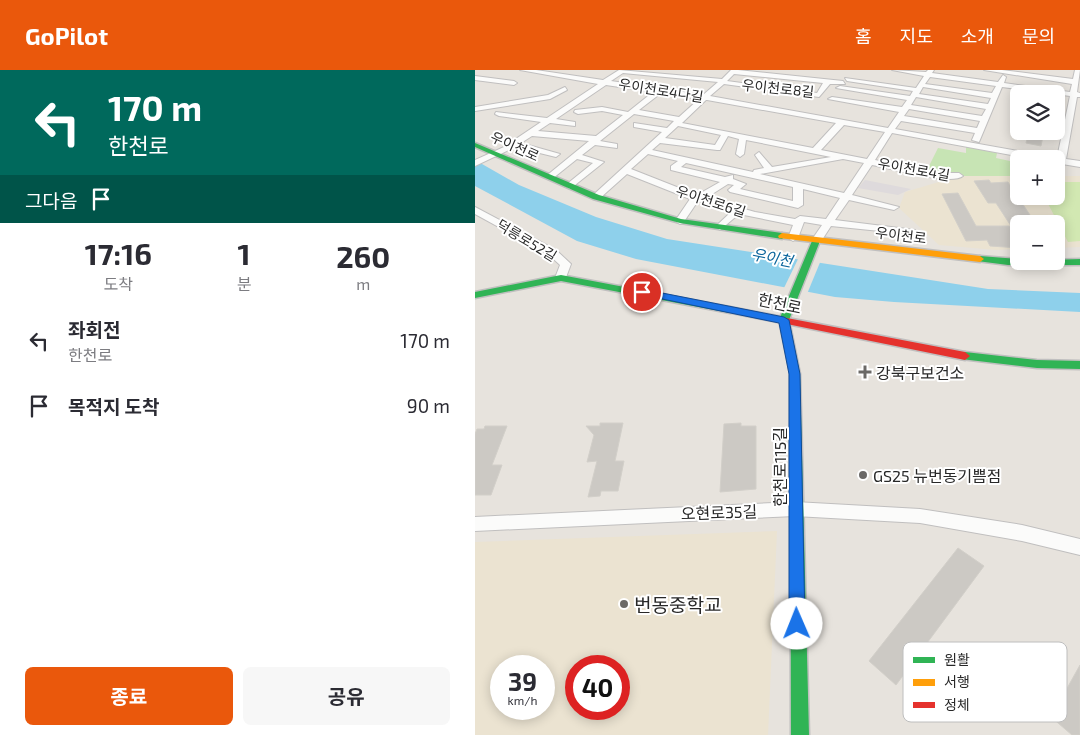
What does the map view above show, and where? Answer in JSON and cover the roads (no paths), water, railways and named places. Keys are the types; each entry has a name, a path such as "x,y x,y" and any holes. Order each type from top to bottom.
{"street":[{"name":"우이천로4다길","path":"523,70 607,77 633,86 841,122 907,106"},
{"path":"769,88 787,70"},
{"path":"816,117 853,70"},
{"path":"895,70 929,72 1077,95"},
{"path":"987,70 1077,76"},
{"path":"1029,70 1077,76"},
{"name":"우이천로8길","path":"596,197 707,98 734,71 843,83"},
{"path":"974,145 1005,71"},
{"path":"475,163 513,144 547,120 556,111 583,98 607,77 620,72"},
{"name":"우이천로8길","path":"620,72 698,76 819,94 828,81"},
{"name":"우이천로4길","path":"814,246 929,72"},
{"path":"862,81 868,73"},
{"path":"1062,150 1077,95 1077,76"},
{"path":"475,78 514,83"},
{"path":"843,83 862,81 889,82 907,106 974,145 1010,152"},
{"path":"843,83 980,131"},
{"path":"551,86 590,93"},
{"path":"622,93 633,86"},
{"path":"475,109 551,97 565,89"},
{"path":"549,177 608,126 660,90"},
{"path":"827,105 907,106 995,96"},
{"path":"568,106 601,104 604,102 583,98"},
{"path":"769,101 804,108 798,114"},
{"path":"827,105 990,108"},
{"path":"907,106 985,119"},
{"path":"578,112 602,109 630,112 726,133 870,160"},
{"path":"499,114 572,124"},
{"path":"816,150 841,122"},
{"path":"637,125 669,131"},
{"path":"529,133 574,138 583,136 615,146"},
{"path":"659,140 717,148 726,133"},
{"path":"741,154 743,136"},
{"path":"513,144 556,154"},
{"name":"우이천로","path":"475,145 596,197 681,221 793,238 814,246 1008,262 1080,262"},
{"path":"646,151 894,207"},
{"path":"759,155 770,170"},
{"path":"570,186 600,162 575,156"},
{"path":"749,174 849,156"},
{"path":"684,160 673,168 741,184 733,190 798,205 798,184"},
{"name":"우이천로4길","path":"870,160 941,176 959,176"},
{"path":"1065,162 1080,164"},
{"name":"우이천로6길","path":"625,170 695,198 773,220 800,221"},
{"path":"681,221 695,198 703,196 726,181 735,171"},
{"name":"덕릉로52길","path":"475,210 553,252 566,264 561,278"},
{"path":"719,227 737,210"},
{"path":"793,238 800,221 915,233"},
{"path":"784,320 814,246"},
{"name":"한천로","path":"475,295 561,278 784,320 883,342 981,359 1080,365"},
{"name":"한천로115길","path":"784,320 795,374 795,509 800,735"},
{"name":"오현로35길","path":"475,524 795,509 920,516 1022,532 1080,547"}],"water":[{"name":"우이천","path":"475,160 519,185 596,217 667,239 988,289 1080,293 1080,312 835,297 636,259 577,241 475,186"}],"place":[{"name":"강북구보건소","path":"865,372"},
{"name":"GS25 뉴번동기쁨점","path":"863,475"},
{"name":"번동중학교","path":"624,604"}]}
